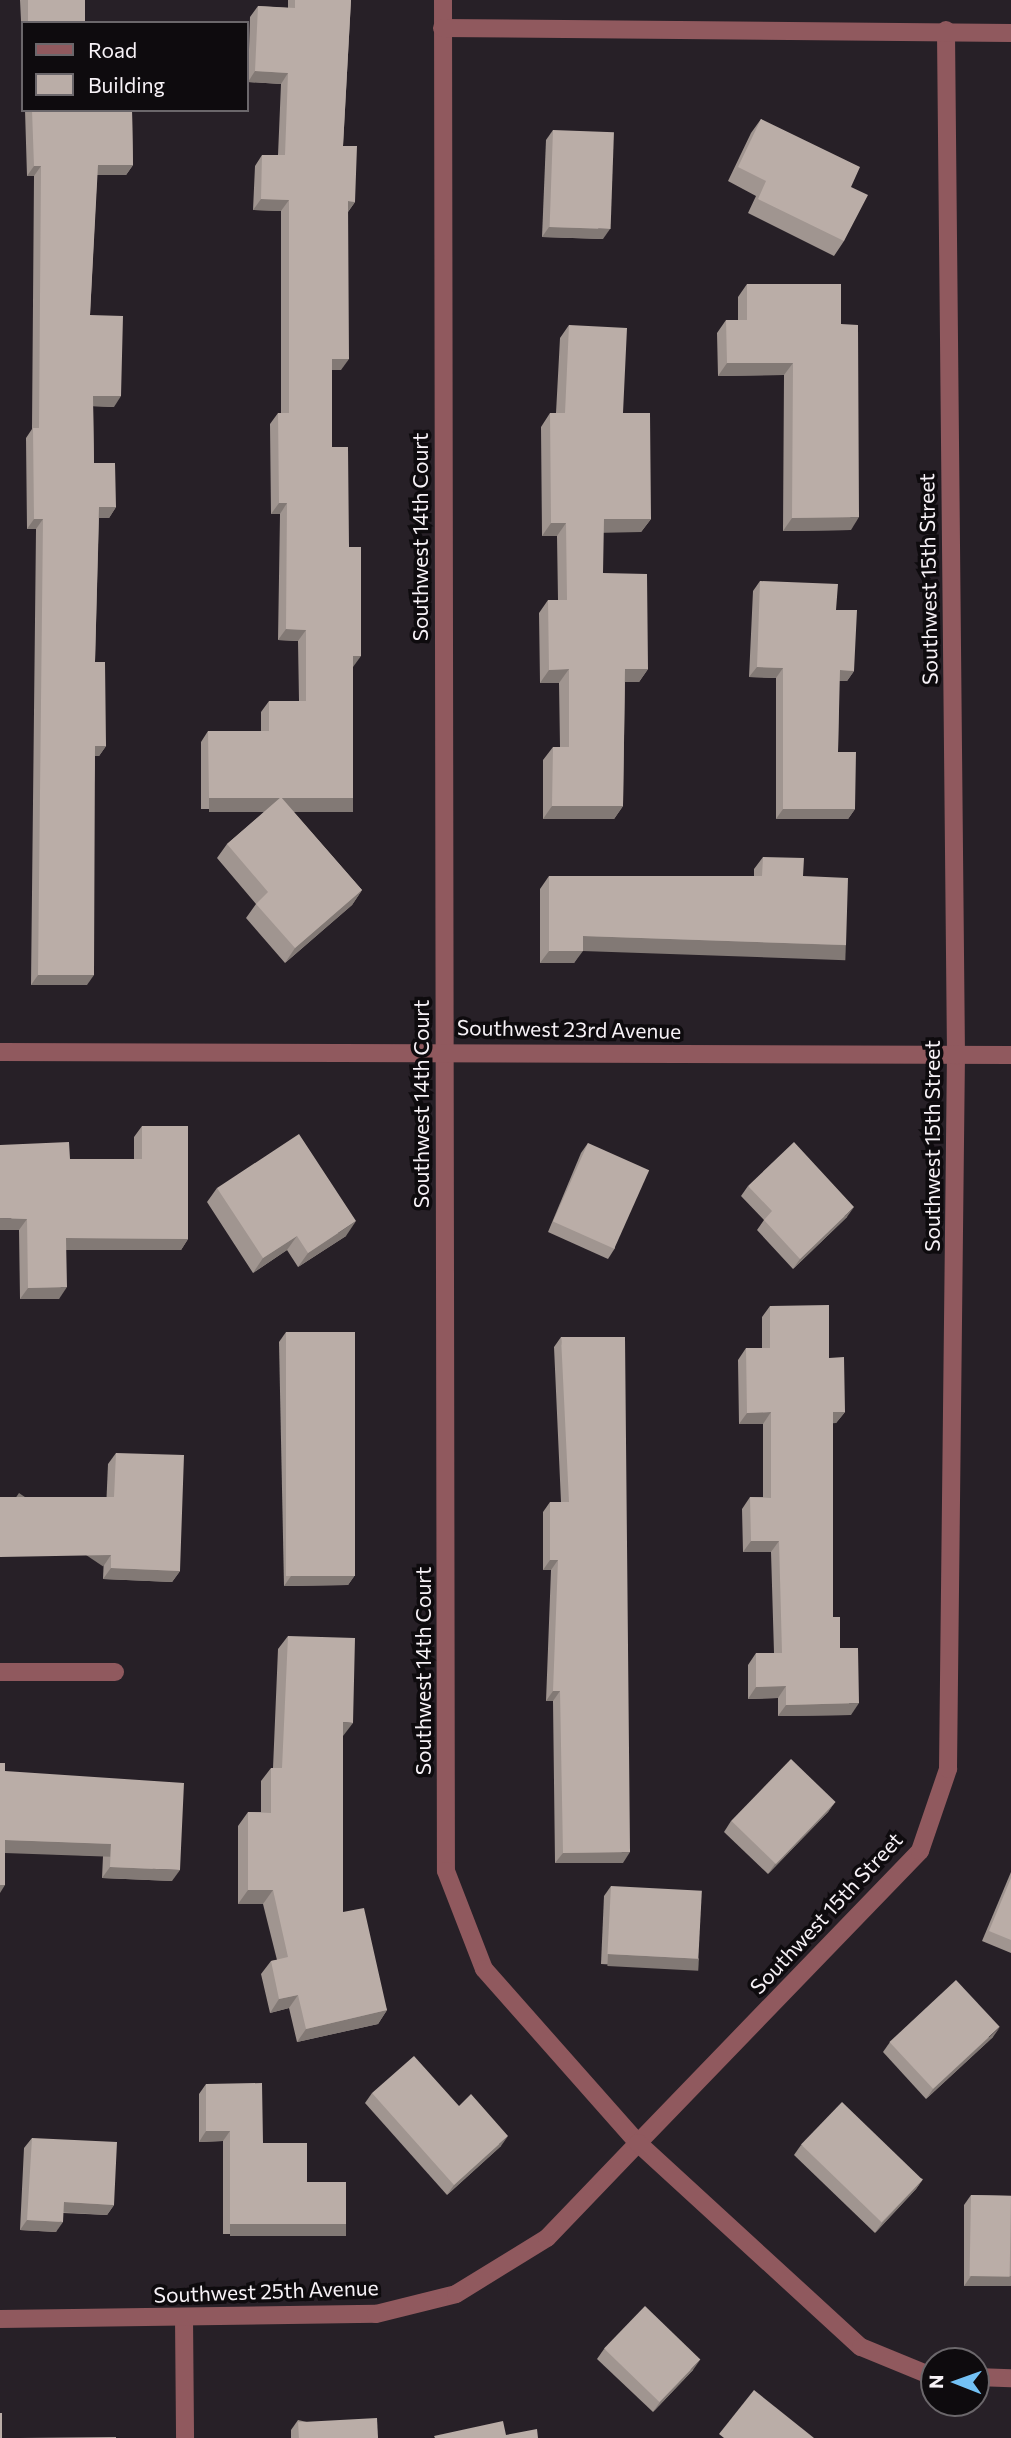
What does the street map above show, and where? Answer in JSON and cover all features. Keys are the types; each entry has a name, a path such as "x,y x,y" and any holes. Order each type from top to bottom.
{"street":[{"name":"Southwest 14th Court","path":"443,0 446,1871 484,1969 638,2143"},
{"path":"442,27 946,30 1011,33"},
{"name":"Southwest 15th Street","path":"638,2143 920,1851 948,1769 956,1056 946,30"},
{"name":"Southwest 23rd Avenue","path":"0,1052 444,1051 1011,1055"},
{"path":"0,1672 115,1672"},
{"path":"638,2143 861,2347 920,2371"},
{"name":"Southwest 25th Avenue","path":"0,2319 376,2314 456,2294 547,2238 638,2143"},
{"path":"184,2317 185,2438"},
{"path":"990,2377 1011,2378"}],"building":[{"path":"28,0 85,0 85,21 28,21"},
{"path":"295,0 351,0 343,146 357,146 355,202 348,201 349,359 332,359 332,447 348,447 349,547 361,547 361,656 353,656 353,798 209,798 208,731 269,731 269,701 306,701 306,630 286,629 287,503 279,503 278,413 289,413 289,200 261,199 262,155 285,155 288,73 255,71 258,6 295,8"},
{"path":"32,112 132,112 133,165 98,165 90,315 123,316 121,396 93,396 94,463 115,463 116,507 99,507 95,662 105,662 106,746 95,746 94,975 38,975 43,519 34,519 33,428 39,428 41,166 34,166"},
{"path":"761,119 860,167 851,187 868,195 844,241 758,199 766,181 738,167"},
{"path":"553,130 614,132 611,229 550,227"},
{"path":"747,284 841,284 841,324 858,325 859,517 792,518 793,363 727,363 726,320 747,320"},
{"path":"569,325 627,328 623,413 650,413 651,519 604,519 603,573 647,574 648,669 625,669 623,806 552,806 553,747 569,747 569,669 549,670 548,600 567,600 566,523 551,523 550,413 565,413"},
{"path":"760,581 838,584 836,610 857,610 854,671 840,670 838,752 856,752 855,809 783,809 783,668 757,667"},
{"path":"281,797 362,890 295,948 256,904 268,892 227,844"},
{"path":"763,857 804,858 803,876 848,878 846,945 583,936 583,951 549,951 549,876 762,876"},
{"path":"142,1126 188,1126 188,1239 66,1238 67,1287 28,1288 27,1219 0,1218 0,1145 69,1142 70,1159 142,1159"},
{"path":"299,1134 356,1221 308,1253 297,1236 263,1258 217,1188"},
{"path":"794,1142 854,1207 800,1259 764,1220 772,1211 748,1186"},
{"path":"588,1143 649,1170 614,1249 553,1222"},
{"path":"829,1305 829,1358 844,1357 845,1412 833,1412 833,1617 840,1617 840,1648 858,1648 859,1703 786,1705 786,1686 756,1687 756,1653 782,1653 779,1541 751,1541 750,1497 771,1498 771,1412 747,1413 746,1348 770,1348 770,1306"},
{"path":"286,1332 355,1332 355,1576 286,1576"},
{"path":"561,1337 625,1337 630,1852 563,1853 560,1691 553,1691 558,1560 550,1560 550,1502 569,1502"},
{"path":"116,1453 184,1455 180,1571 111,1568 111,1555 0,1557 0,1497 114,1497"},
{"path":"288,1636 355,1638 353,1723 343,1722 343,1912 364,1908 387,2010 306,2029 298,1995 279,1999 271,1961 288,1957 273,1890 248,1890 248,1812 271,1813 271,1768 282,1768"},
{"path":"791,1759 836,1802 776,1864 731,1821"},
{"path":"0,1763 5,1763 5,1771 184,1783 180,1870 110,1867 111,1844 5,1840 5,1885 0,1885"},
{"path":"1011,1878 1011,1940 989,1931"},
{"path":"611,1886 702,1891 698,1959 607,1954"},
{"path":"956,1980 1000,2027 933,2089 889,2042"},
{"path":"414,2056 459,2106 471,2094 508,2136 454,2185 372,2093"},
{"path":"262,2083 263,2143 307,2143 307,2182 346,2182 346,2224 230,2224 230,2131 206,2131 206,2084"},
{"path":"842,2102 923,2180 882,2222 801,2144"},
{"path":"32,2138 117,2142 114,2205 64,2202 63,2222 27,2220"},
{"path":"971,2195 1011,2196 1010,2277 970,2276"},
{"path":"645,2306 700,2359 659,2402 604,2348"},
{"path":"754,2390 814,2438 724,2438 719,2434"},
{"path":"0,2413 2,2438 0,2438"},
{"path":"377,2418 378,2438 299,2438 298,2422"},
{"path":"503,2421 506,2435 537,2429 538,2438 434,2436"},
{"path":"116,2437 116,2438 20,2438"}]}
